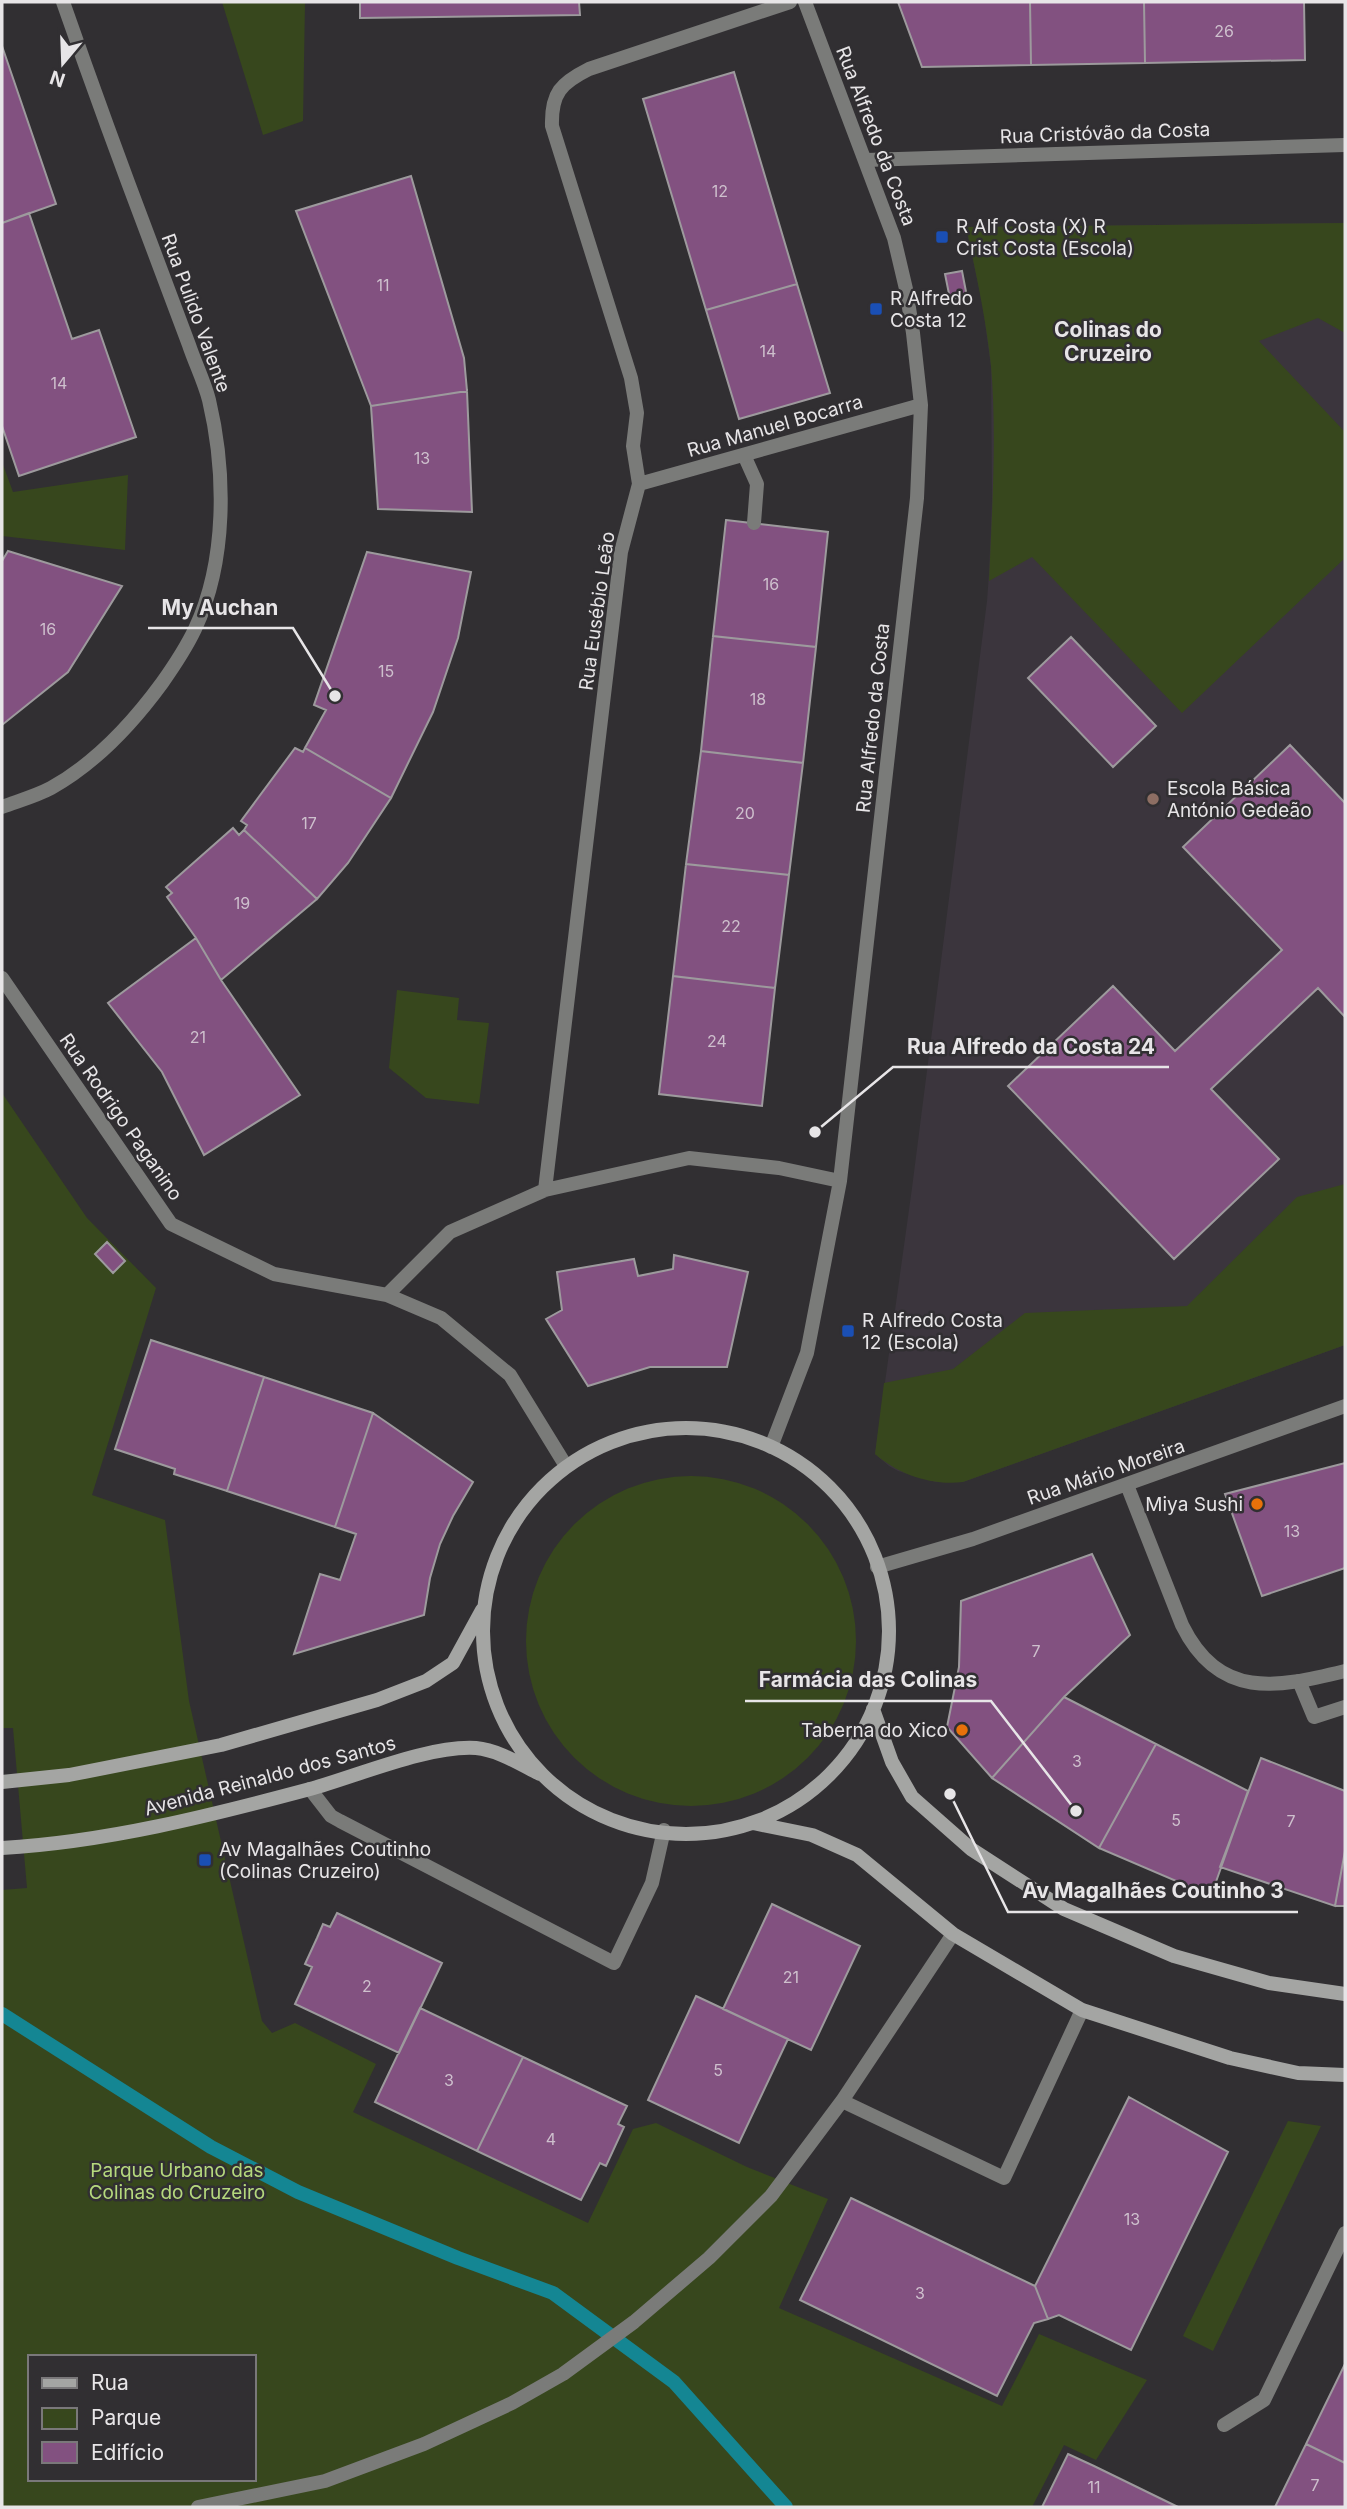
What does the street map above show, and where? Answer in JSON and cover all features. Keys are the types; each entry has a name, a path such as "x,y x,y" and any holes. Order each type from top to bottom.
{"main road":[{"path":"697,1427 771,1447 798,1460 838,1495 868,1539 885,1590 889,1643 884,1676 873,1709 853,1752 835,1777 811,1796 789,1809 751,1822 696,1832 640,1828 587,1808 542,1775 508,1730 492,1695 483,1657 482,1608 493,1560 515,1517 550,1477 594,1448 644,1430 697,1427"},
{"path":"2,1782 69,1775 221,1745 377,1700 426,1681 453,1663 482,1608"},
{"path":"873,1709 892,1762 912,1797 971,1849 1064,1909 1174,1956 1269,1983 1345,1994"},
{"name":"Avenida Reinaldo dos Santos","path":"2,1848 116,1836 310,1789 443,1750 476,1748 499,1753 542,1775"},
{"path":"751,1822 812,1835 857,1855 953,1934 1082,2010 1230,2058 1298,2073 1345,2075"}],"street":[{"name":"Rua Pulido Valente","path":"2,807 50,789 102,752 129,725 175,664 195,629 212,578 218,540 218,464 208,398 63,2"},
{"name":"Rua Eusébio Leão","path":"545,1190 621,552 639,484 633,446 637,413 631,378 552,126 552,110 562,86 589,69 790,2"},
{"name":"Rua Alfredo da Costa","path":"771,1447 807,1353 840,1181 921,441 921,405 914,333 894,238 805,2"},
{"name":"Rua Cristóvão da Costa","path":"866,160 1345,145"},
{"name":"Rua Manuel Bocarra","path":"639,484 921,405"},
{"path":"744,455 757,484 754,523"},
{"name":"Rua Rodrigo Paganino","path":"2,978 171,1224 274,1274 387,1295 440,1318 510,1375 566,1466"},
{"path":"387,1295 450,1232 545,1190 689,1158 779,1168 840,1181"},
{"name":"Rua Mário Moreira","path":"877,1567 973,1539 1345,1406"},
{"path":"1127,1485 1192,1646 1210,1666 1232,1678 1257,1684 1299,1681 1345,1671"},
{"path":"1299,1681 1314,1717 1345,1707"},
{"path":"310,1789 331,1816 614,1963 652,1883 664,1830"},
{"path":"198,2507 325,2481 437,2438 512,2403 563,2374 635,2322 709,2258 771,2196 842,2101 953,1934"},
{"path":"842,2101 1004,2178 1082,2010"},
{"path":"1224,2426 1264,2400 1345,2233"}],"shaded area":[{"name":"Escola Básica António Gedeão","path":"1345,223 1345,1345 963,1482 936,1482 898,1471 875,1454 912,1188 989,573 992,502 991,367 983,307 966,227"}],"green space":[{"path":"222,2 305,2 303,121 263,135"},
{"path":"1345,223 1345,333 1318,318 1259,341 1345,432 1345,558 1182,713 1032,557 989,581 993,392 986,331 966,227"},
{"path":"2,462 13,492 128,475 125,550 2,536"},
{"path":"397,990 459,998 457,1020 489,1023 479,1104 426,1098 389,1068"},
{"name":"Parque Urbano das Colinas do Cruzeiro","path":"2,1093 87,1218 156,1288 92,1495 165,1520 189,1701 262,2021 272,2033 295,2023 376,2064 353,2112 588,2223 633,2129 656,2123 747,2167 828,2199 779,2308 1002,2406 1039,2334 1147,2380 1096,2460 1064,2445 1032,2507 2,2507 2,1890 27,1888 13,1728 2,1728"},
{"path":"1345,1184 1345,1345 963,1482 939,1482 916,1477 875,1454 884,1383 953,1369 1025,1313 1187,1306 1297,1197"},
{"path":"675,1476 707,1476 739,1483 769,1495 796,1513 819,1536 844,1578 853,1609 856,1641 853,1673 837,1719 819,1746 796,1769 769,1787 739,1799 707,1806 675,1806 643,1799 613,1787 586,1769 563,1746 545,1719 533,1689 526,1657 526,1625 533,1593 545,1563 563,1536 586,1513 613,1495 643,1483"},
{"path":"1288,2121 1321,2126 1213,2351 1183,2336"}],"building":[{"path":"360,2 579,2 580,15 360,18"},
{"path":"898,2 1030,2 1031,65 922,67"},
{"path":"1030,2 1144,2 1145,63 1031,65"},
{"path":"1144,2 1304,2 1305,60 1145,63"},
{"path":"2,46 56,204 2,223"},
{"path":"734,72 797,284 706,310 643,99"},
{"path":"411,176 464,358 467,391 371,406 296,211"},
{"path":"29,213 72,339 99,330 136,437 19,476 2,426 2,223"},
{"path":"962,271 967,297 950,299 945,274"},
{"path":"797,284 830,393 739,419 706,310"},
{"path":"467,391 472,512 378,509 371,406"},
{"path":"726,520 828,532 816,647 713,636"},
{"path":"8,551 122,586 68,672 2,725 2,561"},
{"path":"367,552 471,572 458,638 433,712 391,798 305,748 326,710 314,705"},
{"path":"713,636 816,647 803,763 701,751"},
{"path":"1071,637 1156,726 1113,767 1028,678"},
{"path":"1290,745 1345,803 1345,1017 1318,988 1211,1089 1279,1159 1174,1259 1008,1086 1113,986 1175,1051 1282,950 1183,847"},
{"path":"295,748 303,752 305,748 391,798 348,863 317,899 244,830 247,825 241,821"},
{"path":"701,751 803,763 789,875 686,864"},
{"path":"233,828 239,835 244,830 317,899 221,980 167,897 172,893 166,887"},
{"path":"686,864 789,875 775,988 673,976"},
{"path":"196,938 221,980 300,1095 204,1155 162,1072 108,1003"},
{"path":"673,976 775,988 762,1106 659,1094"},
{"path":"107,1242 125,1261 113,1273 95,1254"},
{"path":"674,1255 748,1272 727,1367 650,1367 588,1386 546,1319 562,1310 557,1272 634,1259 638,1276 673,1269"},
{"path":"151,1340 264,1377 227,1491 174,1474 175,1469 115,1449"},
{"path":"264,1377 373,1413 335,1527 227,1491"},
{"path":"373,1413 473,1482 440,1544 430,1578 424,1615 294,1654 320,1574 340,1580 356,1534 335,1527"},
{"path":"1345,1463 1345,1568 1262,1596 1225,1494"},
{"path":"1092,1554 1130,1635 1064,1697 992,1778 947,1727 959,1667 961,1601"},
{"path":"1064,1697 1156,1744 1099,1848 992,1778"},
{"path":"1156,1744 1248,1791 1211,1896 1099,1848"},
{"path":"1261,1758 1345,1791 1345,1851 1335,1906 1220,1867"},
{"path":"1345,1851 1345,1906 1335,1906"},
{"path":"772,1904 860,1946 811,2050 723,2009"},
{"path":"337,1913 442,1963 399,2053 295,2004 312,1967 305,1964 323,1924 330,1927"},
{"path":"696,1996 788,2039 739,2143 648,2100"},
{"path":"420,2008 523,2057 477,2151 375,2102"},
{"path":"523,2057 627,2106 618,2124 624,2127 606,2166 600,2163 581,2200 477,2151"},
{"path":"1129,2097 1228,2152 1131,2350 1059,2315 1048,2319 1035,2286"},
{"path":"851,2198 1035,2286 1048,2319 1034,2323 997,2396 800,2300"},
{"path":"1345,2364 1345,2463 1306,2444"},
{"path":"1306,2444 1345,2463 1345,2507 1275,2507"},
{"path":"1068,2454 1094,2466 1178,2507 1042,2507"}],"waterway":[{"path":"2,2014 211,2147 298,2192 458,2258 553,2293 674,2382 786,2507"}],"place":[{"name":"R Alf Costa (X) R Crist Costa (Escola)","path":"942,237"},
{"name":"R Alfredo Costa 12","path":"876,309"},
{"name":"My Auchan","path":"335,696"},
{"name":"Escola Básica António Gedeão","path":"1153,799"},
{"name":"Rua Alfredo da Costa 24","path":"815,1132"},
{"name":"R Alfredo Costa 12 (Escola)","path":"848,1331"},
{"name":"Miya Sushi","path":"1257,1504"},
{"name":"Taberna do Xico","path":"962,1730"},
{"name":"Av Magalhães Coutinho 3","path":"950,1794"},
{"name":"Farmácia das Colinas","path":"1076,1811"},
{"name":"Av Magalhães Coutinho (Colinas Cruzeiro)","path":"205,1860"}],"district":[{"name":"Colinas do Cruzeiro","path":"1108,341"}]}
